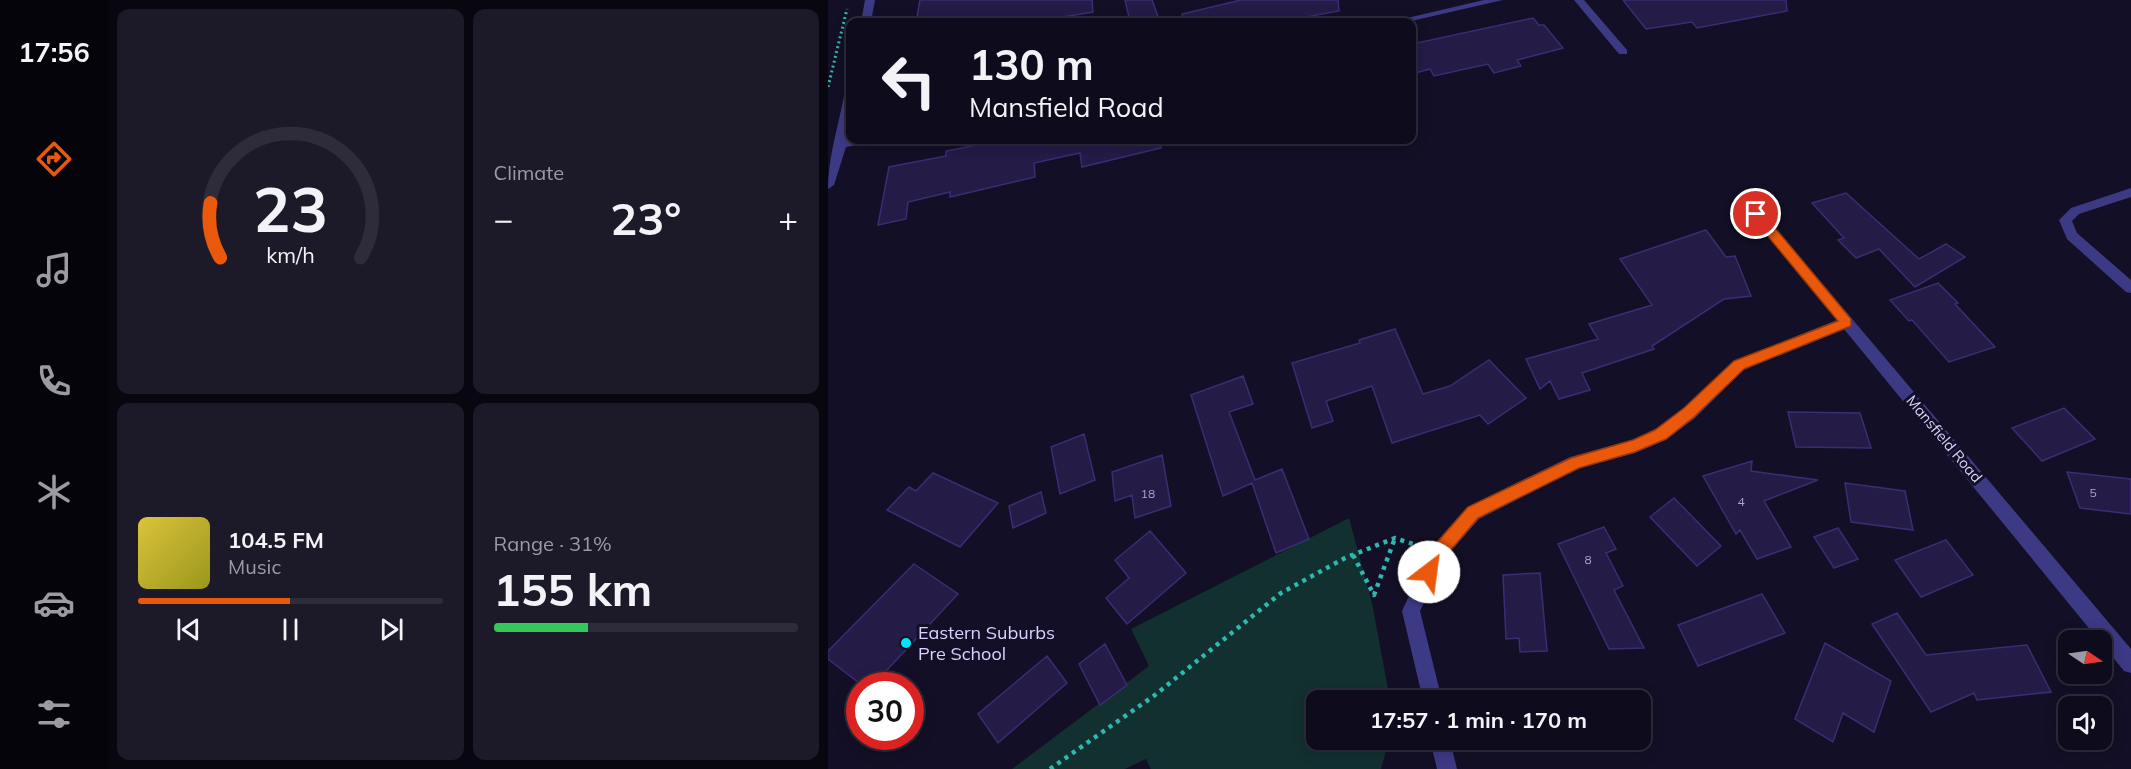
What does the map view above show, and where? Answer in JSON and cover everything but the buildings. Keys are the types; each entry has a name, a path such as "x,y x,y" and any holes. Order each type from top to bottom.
{"street":[{"path":"867,18 870,0"},
{"path":"1414,18 1498,0"},
{"path":"1579,0 1623,52"},
{"path":"828,185 841,144 846,117"},
{"path":"841,144 846,143"},
{"path":"2131,192 2074,211 2065,220 2072,236 2131,288"},
{"name":"Mansfield Road","path":"1756,214 2131,664"},
{"path":"1430,690 1411,610 1438,553 1473,513 1576,462 1635,446 1660,434 1689,412 1739,365 1847,322"},
{"path":"1442,750 1447,769"}],"path":[{"path":"828,87 849,0"},
{"path":"1353,555 1374,595 1395,538"},
{"path":"1050,769 1155,695 1281,592 1353,555 1395,538 1438,553"}],"green space":[{"path":"1349,518 1372,603 1388,690 1306,690 1306,750 1386,750 1381,769 1151,769 1146,759 1125,769 1012,769 1149,666 1131,629"}],"place":[{"name":"Eastern Suburbs Pre School","path":"906,643"}],"route":[{"path":"1429,572 1438,553 1473,513 1576,462 1635,446 1660,434 1689,412 1739,365 1847,322 1756,214"}]}
